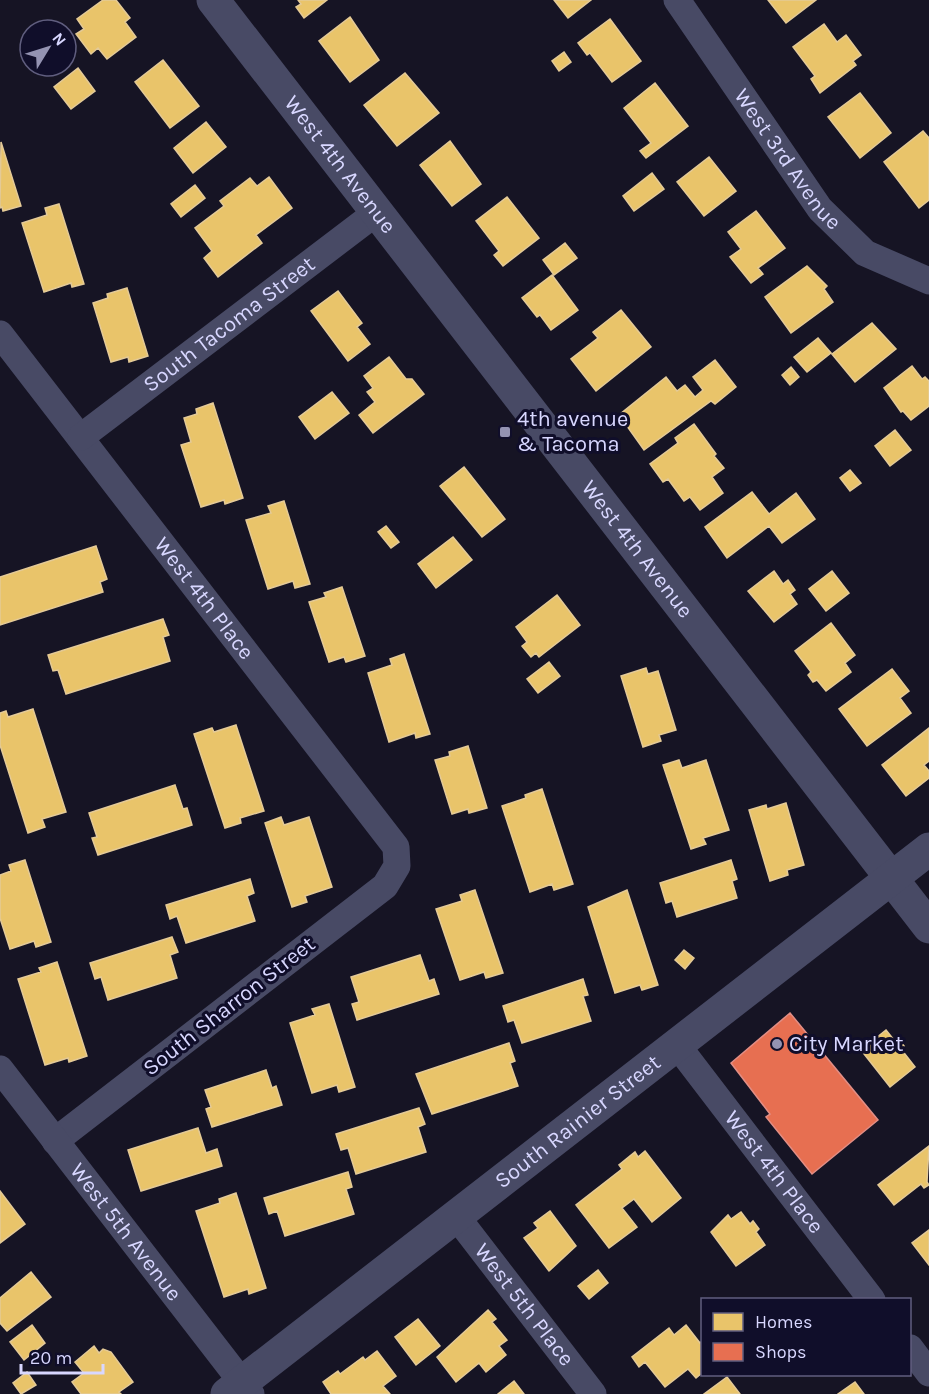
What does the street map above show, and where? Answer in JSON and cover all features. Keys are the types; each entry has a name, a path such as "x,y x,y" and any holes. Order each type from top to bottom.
{"street":[{"name":"West 4th Avenue","path":"213,0 929,927"},
{"name":"West 3rd Avenue","path":"678,0 820,209 865,253 929,281"},
{"name":"South Tacoma Street","path":"81,437 376,212"},
{"name":"West 4th Place","path":"0,334 396,847 397,866"},
{"name":"South Rainier Street","path":"240,1390 456,1216 929,849"},
{"name":"South Sharron Street","path":"55,1141 385,885 397,866"},
{"name":"West 4th Place","path":"677,1045 871,1298"},
{"name":"West 5th Avenue","path":"0,1069 240,1390"},
{"name":"West 5th Place","path":"456,1216 594,1394"},
{"path":"911,1350 929,1373"}],"building: Homes":[{"path":"103,0 116,0 130,18 125,22 136,37 107,59 98,48 91,54 78,37 78,33 84,29 78,18"},
{"path":"298,0 327,0 304,18 296,7 301,4"},
{"path":"554,0 591,0 568,18"},
{"path":"768,0 816,0 786,23"},
{"path":"350,17 379,60 350,82 319,41"},
{"path":"610,19 641,61 612,82 590,53 587,55 578,43"},
{"path":"824,24 837,42 846,35 861,55 853,61 856,65 820,93 811,79 815,76 793,47"},
{"path":"564,52 571,62 559,71 552,61"},
{"path":"163,60 199,106 170,128 135,82"},
{"path":"78,68 95,91 71,109 54,87 65,78 78,78"},
{"path":"405,73 439,113 397,146 364,105"},
{"path":"655,83 688,126 646,158 640,151 651,143 624,108"},
{"path":"860,93 891,133 860,158 828,117"},
{"path":"206,122 226,147 193,173 174,148"},
{"path":"923,131 929,138 929,200 919,208 884,162"},
{"path":"450,141 481,184 452,206 420,165"},
{"path":"1,142 21,206 3,211 2,207 0,208"},
{"path":"709,157 736,191 704,216 677,182"},
{"path":"652,173 664,189 634,211 623,196"},
{"path":"269,177 292,208 256,235 262,243 218,277 204,258 212,251 195,228 224,206 220,201 250,178 257,186"},
{"path":"195,185 205,198 181,217 171,204"},
{"path":"507,197 539,238 503,266 494,255 499,251 476,221"},
{"path":"59,204 84,284 72,287 71,283 44,292 22,223 47,215 45,208"},
{"path":"756,211 785,248 758,268 763,274 751,283 730,257 741,249 728,232"},
{"path":"565,243 577,258 554,275 543,260"},
{"path":"807,266 827,286 824,289 833,302 791,333 765,297"},
{"path":"552,275 578,310 551,330 540,315 537,317 522,298"},
{"path":"127,288 148,356 129,362 128,357 111,362 93,303 108,298 107,294"},
{"path":"338,291 362,323 357,327 370,344 348,361 311,311"},
{"path":"621,310 651,347 596,391 571,359 598,338 593,332"},
{"path":"872,323 896,349 855,382 832,354"},
{"path":"818,338 831,353 807,372 794,357"},
{"path":"389,357 406,379 412,379 424,394 373,433 359,415 375,402 367,392 373,388 364,376"},
{"path":"715,360 736,387 715,404 711,401 644,450 619,415 666,377 677,391 685,385 695,397 703,390 693,377"},
{"path":"912,366 922,379 925,377 929,381 929,406 911,420 903,411 901,412 884,388"},
{"path":"791,367 799,377 790,385 782,375"},
{"path":"332,392 349,413 315,439 299,417"},
{"path":"213,403 243,498 225,504 224,500 201,507 181,445 191,442 184,418 197,414 196,409"},
{"path":"694,424 724,468 712,477 723,493 700,510 690,497 684,501 668,479 663,482 650,464 678,443 675,438"},
{"path":"895,430 911,450 890,466 875,446"},
{"path":"464,467 505,519 482,537 440,486"},
{"path":"850,470 861,483 850,491 840,478"},
{"path":"752,492 769,514 796,493 815,519 782,543 769,526 727,558 705,527"},
{"path":"284,501 310,584 295,588 293,581 268,589 246,520 271,513 268,506"},
{"path":"386,526 399,542 391,548 378,532"},
{"path":"453,537 472,560 436,588 418,564"},
{"path":"96,546 107,579 100,582 103,592 0,625 0,577"},
{"path":"774,571 783,584 788,580 795,590 790,594 797,604 774,622 748,591"},
{"path":"832,571 849,593 826,611 809,589"},
{"path":"342,587 365,656 346,662 344,657 329,662 309,602 326,597 324,593"},
{"path":"557,595 580,625 539,657 536,653 531,657 522,646 527,642 516,627"},
{"path":"163,619 169,635 163,637 170,661 66,694 58,670 53,671 48,655"},
{"path":"831,623 855,655 845,663 851,672 826,691 817,680 813,682 808,675 811,672 795,651"},
{"path":"404,654 430,734 416,738 415,733 389,742 368,673 392,665 390,659"},
{"path":"549,662 560,676 538,693 527,679"},
{"path":"646,668 648,674 658,671 676,730 659,735 661,741 643,747 621,676"},
{"path":"892,669 909,691 900,698 911,713 867,746 839,709"},
{"path":"33,709 66,812 42,819 45,827 28,833 0,745 0,713 6,711 8,717"},
{"path":"236,725 264,811 240,818 241,823 225,828 194,734 212,728 214,732"},
{"path":"929,728 929,761 924,765 929,771 929,778 906,796 882,765"},
{"path":"468,746 487,808 469,813 468,809 452,814 435,760 450,756 449,752"},
{"path":"679,760 682,768 706,760 729,830 703,838 706,844 691,849 663,765"},
{"path":"175,785 183,809 187,808 192,825 98,855 92,838 97,837 89,813"},
{"path":"542,789 573,884 554,890 552,884 530,892 502,806 526,798 525,795"},
{"path":"786,803 804,865 787,870 788,875 770,881 749,810 766,805 767,809"},
{"path":"281,817 284,825 309,817 332,887 305,896 307,902 292,907 265,823"},
{"path":"25,860 51,942 36,947 34,941 10,949 0,918 0,875 11,871 9,865"},
{"path":"731,860 737,879 732,881 737,898 677,917 672,901 666,903 660,883"},
{"path":"250,879 254,893 247,896 255,921 186,943 177,916 170,919 166,905"},
{"path":"475,890 503,973 486,978 484,972 460,980 436,909 462,901 460,895"},
{"path":"627,890 658,985 642,990 640,985 615,993 588,907"},
{"path":"172,937 178,952 170,955 177,978 108,1000 101,977 95,979 90,963"},
{"path":"684,950 694,958 685,969 675,960"},
{"path":"420,955 429,981 434,979 439,994 357,1020 352,1004 359,1002 351,977"},
{"path":"57,962 87,1056 69,1062 68,1058 45,1065 18,979 41,972 39,968"},
{"path":"583,979 588,995 583,996 591,1021 522,1043 514,1020 508,1022 503,1006"},
{"path":"329,1004 355,1087 339,1092 337,1085 312,1093 290,1023 315,1015 312,1009"},
{"path":"886,1030 894,1040 897,1037 904,1046 901,1049 915,1067 890,1087 861,1050"},
{"path":"509,1043 515,1061 510,1063 518,1086 432,1114 416,1074"},
{"path":"266,1070 272,1088 276,1086 282,1105 212,1127 206,1109 211,1107 205,1090"},
{"path":"419,1108 425,1124 418,1127 426,1152 356,1174 348,1148 341,1150 336,1134"},
{"path":"198,1128 206,1153 217,1149 222,1166 141,1191 128,1150"},
{"path":"929,1146 927,1182 929,1185 924,1188 921,1184 894,1205 878,1185"},
{"path":"645,1151 681,1198 652,1222 634,1199 622,1208 637,1227 609,1248 576,1205 622,1169 619,1165 635,1152 638,1157"},
{"path":"348,1172 352,1187 346,1189 354,1214 285,1236 277,1211 269,1214 264,1198"},
{"path":"0,1191 25,1224 0,1243"},
{"path":"236,1193 266,1288 249,1294 248,1289 224,1297 196,1211 220,1203 219,1199"},
{"path":"550,1211 576,1246 549,1271 524,1238 538,1228 534,1223"},
{"path":"741,1212 750,1224 753,1221 759,1229 756,1232 765,1245 736,1266 711,1232 728,1215 731,1219"},
{"path":"929,1230 929,1265 912,1243"},
{"path":"598,1270 608,1283 589,1299 578,1286"},
{"path":"31,1272 51,1297 7,1331 0,1323 0,1298"},
{"path":"488,1310 496,1319 492,1322 507,1340 499,1346 506,1355 486,1372 479,1363 456,1382 437,1357"},
{"path":"418,1319 440,1346 416,1365 395,1337"},
{"path":"32,1325 45,1343 24,1360 10,1342"},
{"path":"686,1325 701,1342 701,1374 696,1378 688,1369 665,1387 645,1362 639,1367 632,1357 669,1328 674,1335"},
{"path":"94,1346 99,1353 103,1349 111,1352 133,1382 119,1392 121,1394 81,1394 72,1382 84,1373 75,1362"},
{"path":"377,1351 396,1376 383,1386 390,1394 331,1394 323,1382 338,1371 340,1374 363,1357 365,1360"},
{"path":"27,1372 36,1385 21,1394 13,1383"},
{"path":"727,1377 740,1394 704,1394"},
{"path":"514,1381 524,1394 498,1394"},
{"path":"855,1382 864,1394 838,1394"}],"building: Shops":[{"path":"790,1013 878,1120 812,1174 766,1117 770,1114 731,1063"}],"place":[{"name":"4th avenue & Tacoma","path":"505,432"},
{"name":"City Market","path":"777,1044"}]}
